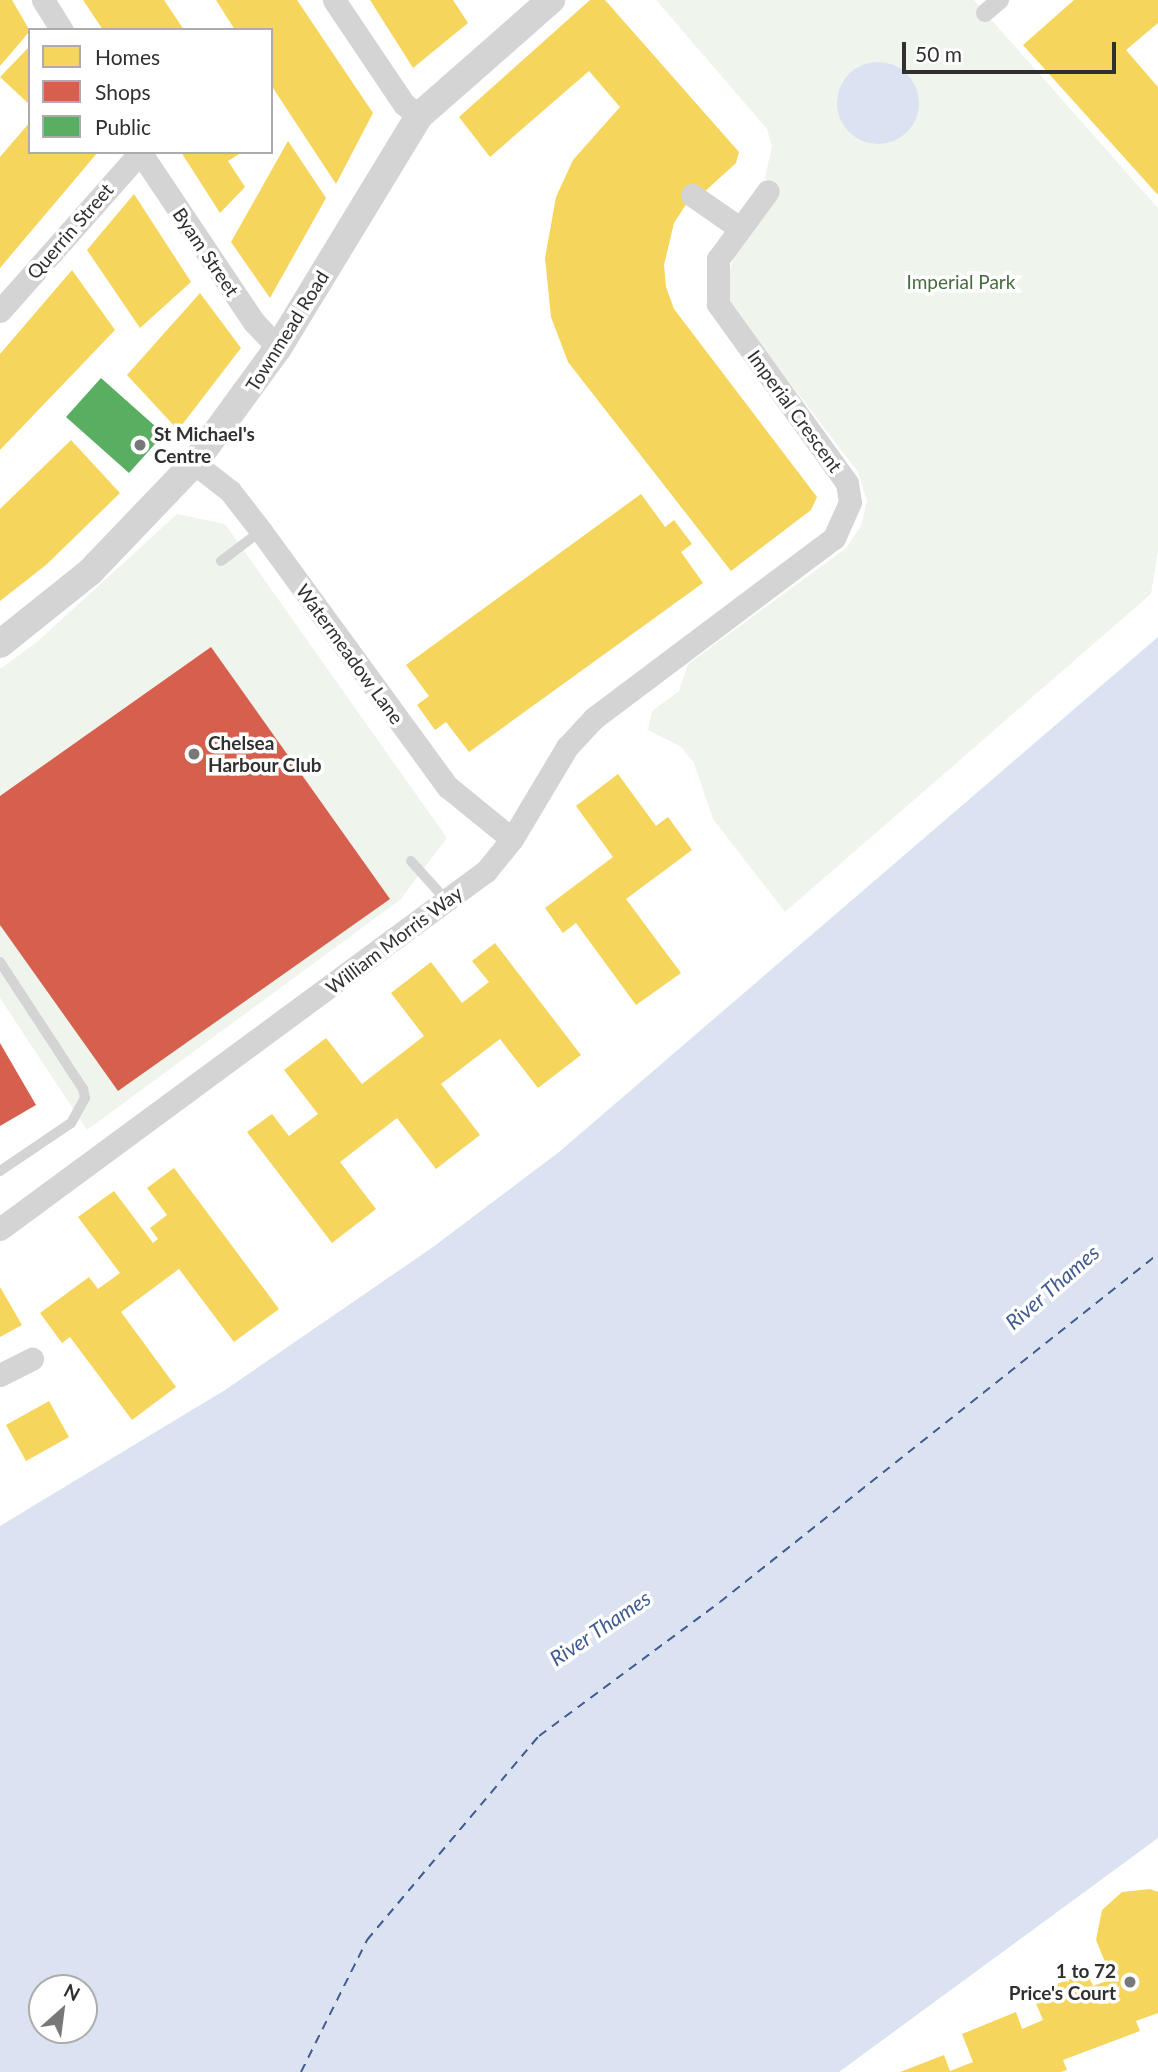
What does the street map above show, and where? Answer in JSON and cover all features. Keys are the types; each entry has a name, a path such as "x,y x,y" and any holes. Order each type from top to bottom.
{"street":[{"path":"43,0 61,28"},
{"path":"334,0 404,104 419,116"},
{"name":"Townmead Road","path":"0,645 90,572 194,463 278,348 419,116 551,0"},
{"path":"985,13 1000,0"},
{"name":"Querrin Street","path":"0,311 138,154"},
{"name":"Byam Street","path":"141,154 254,322 278,348"},
{"name":"Imperial Crescent","path":"743,607 821,552 845,521 850,502 847,484 718,304 718,259 738,228 768,191"},
{"path":"692,195 738,228"},
{"name":"Watermeadow Lane","path":"194,463 230,491 448,787 512,839"},
{"name":"William Morris Way","path":"2,1223 486,871 512,839 567,747 594,718 743,607"},
{"path":"0,1375 32,1359"}],"lane":[{"path":"221,561 261,531"},
{"path":"411,861 446,900"},
{"path":"0,961 83,1089 85,1098 71,1123 0,1171"}],"green space":[{"name":"Imperial Park","path":"656,0 974,0 1158,208 1158,551 1151,594 785,912 713,819 694,763 681,747 648,730 652,711 679,691 688,664 846,548 861,526 867,501 858,472 733,309 725,287 736,249 780,192 765,178 772,146 767,129"},
{"name":"Chelsea Harbour Club","path":"177,514 225,524 447,838 400,900 87,1130 0,998 0,669 38,641"}],"water":[{"path":"878,62 894,65 907,74 916,87 919,103 916,119 907,132 894,141 878,144 862,141 849,132 840,119 837,103 840,87 849,74 862,65"},
{"name":"River Thames","path":"1158,637 1158,1838 839,2072 0,2072 0,1526 225,1390 433,1247 559,1152"}],"building: Homes":[{"path":"0,0 12,0 28,28 28,33 0,66"},
{"path":"83,0 164,0 183,28 102,28"},
{"path":"216,0 297,0 373,113 336,184 273,88 273,28 234,28"},
{"path":"370,0 453,0 468,23 413,68"},
{"path":"590,0 605,0 739,152 736,163 702,194 692,195 674,223 664,265 666,287 674,309 817,497 811,510 731,571 568,362 551,317 545,258 556,197 573,160 620,107 589,71 490,157 459,117"},
{"path":"1074,0 1158,0 1158,23 1126,50 1158,87 1158,195 1023,45"},
{"path":"28,48 28,103 0,77"},
{"path":"28,124 28,154 96,154 0,268 0,157"},
{"path":"288,141 326,198 270,298 231,242"},
{"path":"182,154 239,154 228,161 245,187 220,213"},
{"path":"134,194 191,282 140,328 87,250"},
{"path":"72,270 115,330 0,450 0,354"},
{"path":"200,293 241,348 178,430 127,375"},
{"path":"71,440 120,493 46,565 0,601 0,509"},
{"path":"641,494 665,527 674,520 692,544 681,552 703,583 469,752 446,722 435,730 417,705 429,696 406,665"},
{"path":"618,774 656,826 668,817 692,850 626,899 681,973 636,1005 576,923 563,933 545,908 613,857 576,806"},
{"path":"495,943 581,1055 538,1088 500,1039 441,1084 480,1135 436,1169 397,1118 340,1162 376,1209 332,1243 247,1132 272,1114 289,1136 318,1114 284,1070 326,1038 362,1084 424,1036 391,993 431,962 462,1003 489,982 472,961"},
{"path":"174,1168 279,1309 234,1342 179,1269 121,1312 176,1387 132,1420 70,1337 62,1343 40,1313 89,1277 98,1289 120,1273 78,1217 114,1191 153,1243 158,1239 150,1228 167,1215 147,1188"},
{"path":"0,1287 22,1325 0,1337"},
{"path":"49,1401 69,1437 26,1461 6,1425"},
{"name":"1 to 72 Price's Court","path":"1150,1889 1158,1892 1158,2013 1136,2021 1140,2031 1063,2060 1067,2070 1061,2072 900,2072 944,2055 950,2071 973,2062 962,2034 1016,2012 1022,2029 1043,2020 1032,1994 1087,1972 1093,1986 1112,1979 1096,1940 1102,1910 1122,1892"}],"building: Shops":[{"name":"Chelsea Harbour Club","path":"211,647 390,899 118,1091 0,925 0,796"},
{"path":"0,1043 36,1105 0,1126"}],"building: Public":[{"path":"101,378 164,434 129,473 66,417"}],"ferry route":[{"path":"301,2072 367,1940 539,1736 720,1602 1158,1254"}],"place":[{"name":"St Michael's Centre","path":"140,445"},
{"name":"Chelsea Harbour Club","path":"194,754"},
{"name":"1 to 72 Price's Court","path":"1130,1982"}]}
